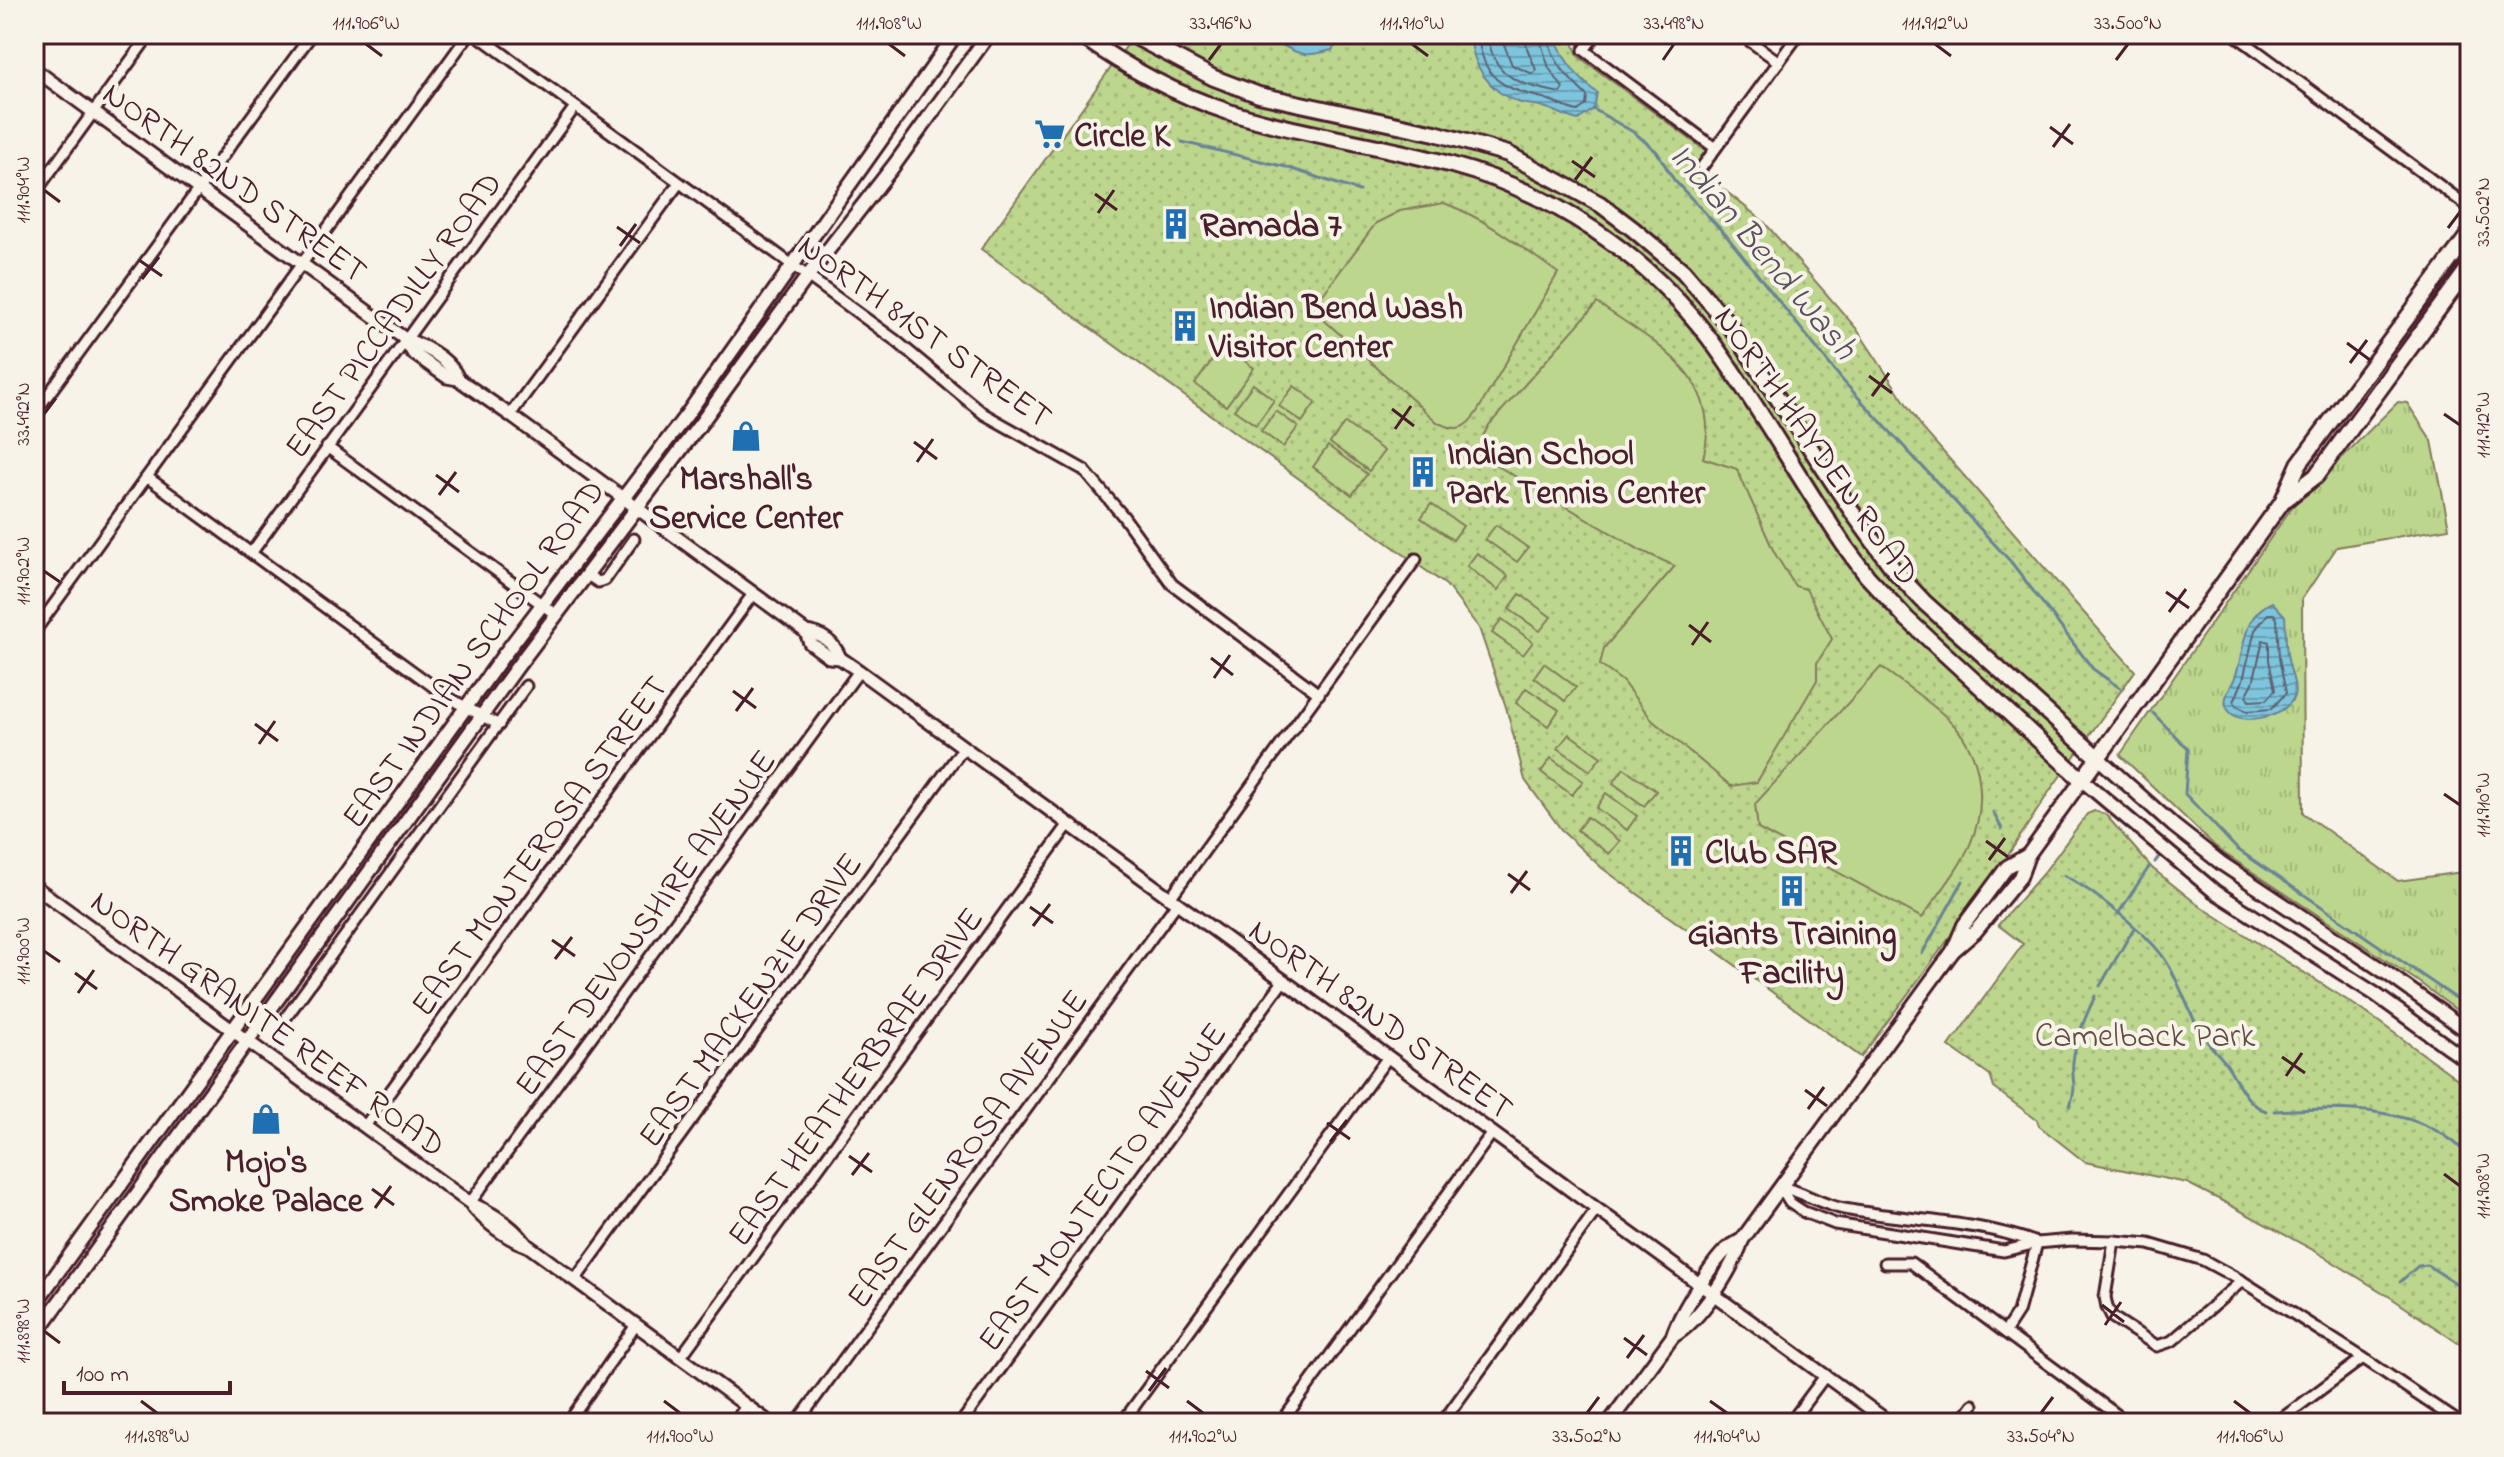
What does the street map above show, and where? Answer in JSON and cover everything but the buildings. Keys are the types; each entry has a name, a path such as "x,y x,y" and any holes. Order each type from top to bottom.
{"main road":[{"name":"EAST INDIAN SCHOOL ROAD","path":"34,1305 466,707 621,497 688,413 956,34"},
{"name":"EAST INDIAN SCHOOL ROAD","path":"34,1337 555,614 895,164 989,34"},
{"name":"NORTH HAYDEN ROAD","path":"1079,34 1131,69 1198,101 1261,121 1480,173 1540,198 1615,245 1662,286 1708,336 1839,538 1867,576 1907,619 2082,780 2214,891 2375,994 2470,1063"},
{"name":"NORTH HAYDEN ROAD","path":"1130,34 1214,78 1259,95 1435,133 1508,154 1600,204 1674,262 1725,319 1855,516 1894,570 1925,603 2174,826 2221,863 2388,974 2470,1033"},
{"path":"1609,1423 1673,1336 1677,1320 1707,1289 1725,1251 1742,1240 1953,951 1964,925 2007,867 2028,855 2282,502 2299,464 2470,233"},
{"path":"2282,502 2316,476 2470,266"}],"street":[{"path":"34,194 150,34"},
{"path":"34,414 312,34"},
{"path":"34,632 469,34"},
{"name":"NORTH 81ST STREET","path":"476,34 913,353 984,414 1084,470 1123,516 1172,584 1319,694"},
{"path":"1596,34 1584,50 1715,148"},
{"path":"1740,34 1779,62"},
{"path":"1702,167 1799,34"},
{"path":"2234,34 2470,208"},
{"name":"NORTH 82ND STREET","path":"34,69 405,339 413,353 510,415 806,632 817,633 836,647 840,658 1890,1423"},
{"name":"EAST PICCADILLY ROAD","path":"252,552 575,107"},
{"path":"510,415 679,183"},
{"path":"327,447 555,614"},
{"path":"147,477 449,698 499,725"},
{"name":"EAST INDIAN SCHOOL ROAD","path":"586,574 598,582 605,580 634,539"},
{"name":"EAST GLENROSA AVENUE","path":"797,1423 1416,559"},
{"name":"EAST MONTEROSA STREET","path":"365,1126 753,594"},
{"name":"EAST DEVONSHIRE AVENUE","path":"470,1203 859,671"},
{"name":"EAST INDIAN SCHOOL ROAD","path":"287,1016 526,686"},
{"name":"EAST MACKENZIE DRIVE","path":"575,1280 964,747"},
{"name":"EAST HEATHERBRAE DRIVE","path":"680,1358 1069,824"},
{"name":"NORTH GRANITE REEF ROAD","path":"34,886 470,1203 490,1212 517,1231 527,1245 770,1423"},
{"name":"EAST MONTECITO AVENUE","path":"961,1423 1284,980"},
{"path":"282,993 296,1003"},
{"path":"1122,1423 1388,1057"},
{"path":"1281,1423 1492,1133"},
{"path":"1780,1187 1799,1191 1839,1208 2008,1232 2037,1243"},
{"path":"1780,1187 1790,1203 1816,1218 1835,1224 2004,1251 2037,1243 2114,1241 2174,1250 2203,1260 2242,1281 2460,1423"},
{"path":"1442,1423 1597,1209"},
{"path":"2114,1241 2105,1297 2107,1307 2112,1317 2157,1346 2172,1341 2242,1281"},
{"path":"2005,1332 2018,1312 2037,1243"},
{"path":"1885,1263 1911,1263 2128,1423"},
{"path":"568,1423 636,1325"},
{"path":"2276,1423 2363,1358"},
{"path":"1790,1423 1825,1376"},
{"path":"1960,1423 1973,1405"},
{"path":"734,1423 746,1406"}],"green space":[{"path":"1135,34 1570,34 1578,56 1706,151 1696,167 1764,222 1856,328 1923,429 2135,671 2049,792 1988,886 1861,1057 1602,868 1563,832 1525,780 1506,707 1479,628 1446,585 981,249"},
{"path":"1444,203 1489,225 1558,273 1477,412 1460,428 1437,422 1312,309 1376,223 1400,211"},
{"path":"1597,303 1661,348 1680,365 1694,384 1704,405 1707,430 1703,458 1737,469 1774,552 1795,586 1806,589 1832,639 1817,663 1817,680 1757,782 1731,786 1653,721 1622,681 1600,665 1604,648 1675,566 1640,550 1496,465 1486,456 1483,436 1489,425"},
{"path":"1223,345 1254,368 1226,406 1195,384"},
{"path":"1253,384 1274,400 1256,425 1234,410"},
{"path":"1294,386 1316,402 1302,422 1279,406"},
{"path":"2398,402 2407,403 2432,441 2449,528 2337,547 2302,599 2303,813 2398,881 2470,871 2470,1020 2416,980 2219,850 2120,755 2292,507"},
{"path":"1276,411 1298,427 1283,447 1261,431"},
{"path":"1345,423 1384,451 1369,471 1330,443"},
{"path":"1328,446 1367,474 1352,495 1313,467"},
{"path":"1431,504 1463,526 1453,540 1421,518"},
{"path":"1496,525 1528,548 1517,562 1485,539"},
{"path":"1477,553 1508,576 1498,590 1467,566"},
{"path":"1520,594 1551,617 1540,631 1509,609"},
{"path":"1502,619 1533,642 1523,655 1492,633"},
{"path":"1544,663 1576,687 1565,701 1534,677"},
{"path":"1881,667 1952,722 1972,753 1979,780 1978,820 1966,854 1922,918 1758,829 1755,804"},
{"path":"1526,688 1559,710 1548,726 1516,703"},
{"path":"1569,734 1601,757 1590,771 1558,748"},
{"path":"1551,758 1583,781 1572,795 1541,772"},
{"path":"1624,768 1656,791 1644,806 1613,783"},
{"path":"1606,793 1637,816 1627,830 1596,808"},
{"name":"Camelback Park","path":"2094,811 2105,814 2152,868 2197,904 2364,1011 2470,1088 2470,1351 2315,1251 2187,1183 2085,1162 1994,1088 1990,1075 1949,1046 2023,944 1998,925 2045,871 2087,814"},
{"path":"1587,817 1620,841 1609,854 1577,830"}],"water":[{"path":"1245,34 1344,34 1332,50 1304,54"},
{"path":"1470,34 1555,34 1571,67 1597,93 1594,109 1578,120 1507,97 1490,84 1478,66"},
{"path":"2272,602 2285,616 2286,649 2294,696 2282,710 2272,715 2239,718 2231,713 2225,702 2249,625 2262,608"}],"waterway":[{"name":"Indian Bend Wash","path":"1593,109 1635,133 1657,152 1674,180 1725,234 1843,381 2011,562 2093,669 2120,688"},
{"path":"1182,142 1286,167 1359,191"},
{"name":"Indian Bend Wash","path":"2153,713 2188,749 2185,794 2237,849 2470,1008"},
{"path":"1993,812 2002,829"},
{"path":"2155,862 2158,858"},
{"path":"2118,914 2149,867"},
{"path":"2064,875 2118,912 2155,947 2170,968 2203,1036 2248,1098 2266,1111"},
{"path":"1922,954 1963,881"},
{"path":"2100,986 2134,928"},
{"path":"2070,1106 2074,1092 2076,1045 2095,996"},
{"path":"2274,1111 2352,1110 2404,1118 2451,1139 2470,1157"},
{"path":"2400,1282 2418,1266 2427,1265 2470,1292"}],"place":[{"name":"Circle K","path":"1050,134"},
{"name":"Ramada 7","path":"1176,224"},
{"name":"Indian Bend Wash Visitor Center","path":"1185,326"},
{"name":"Marshall's Service Center","path":"746,436"},
{"name":"Indian School Park Tennis Center","path":"1423,472"},
{"name":"Club SAR","path":"1681,851"},
{"name":"Giants Training Facility","path":"1792,891"},
{"name":"Mojo's Smoke Palace","path":"266,1119"}]}
